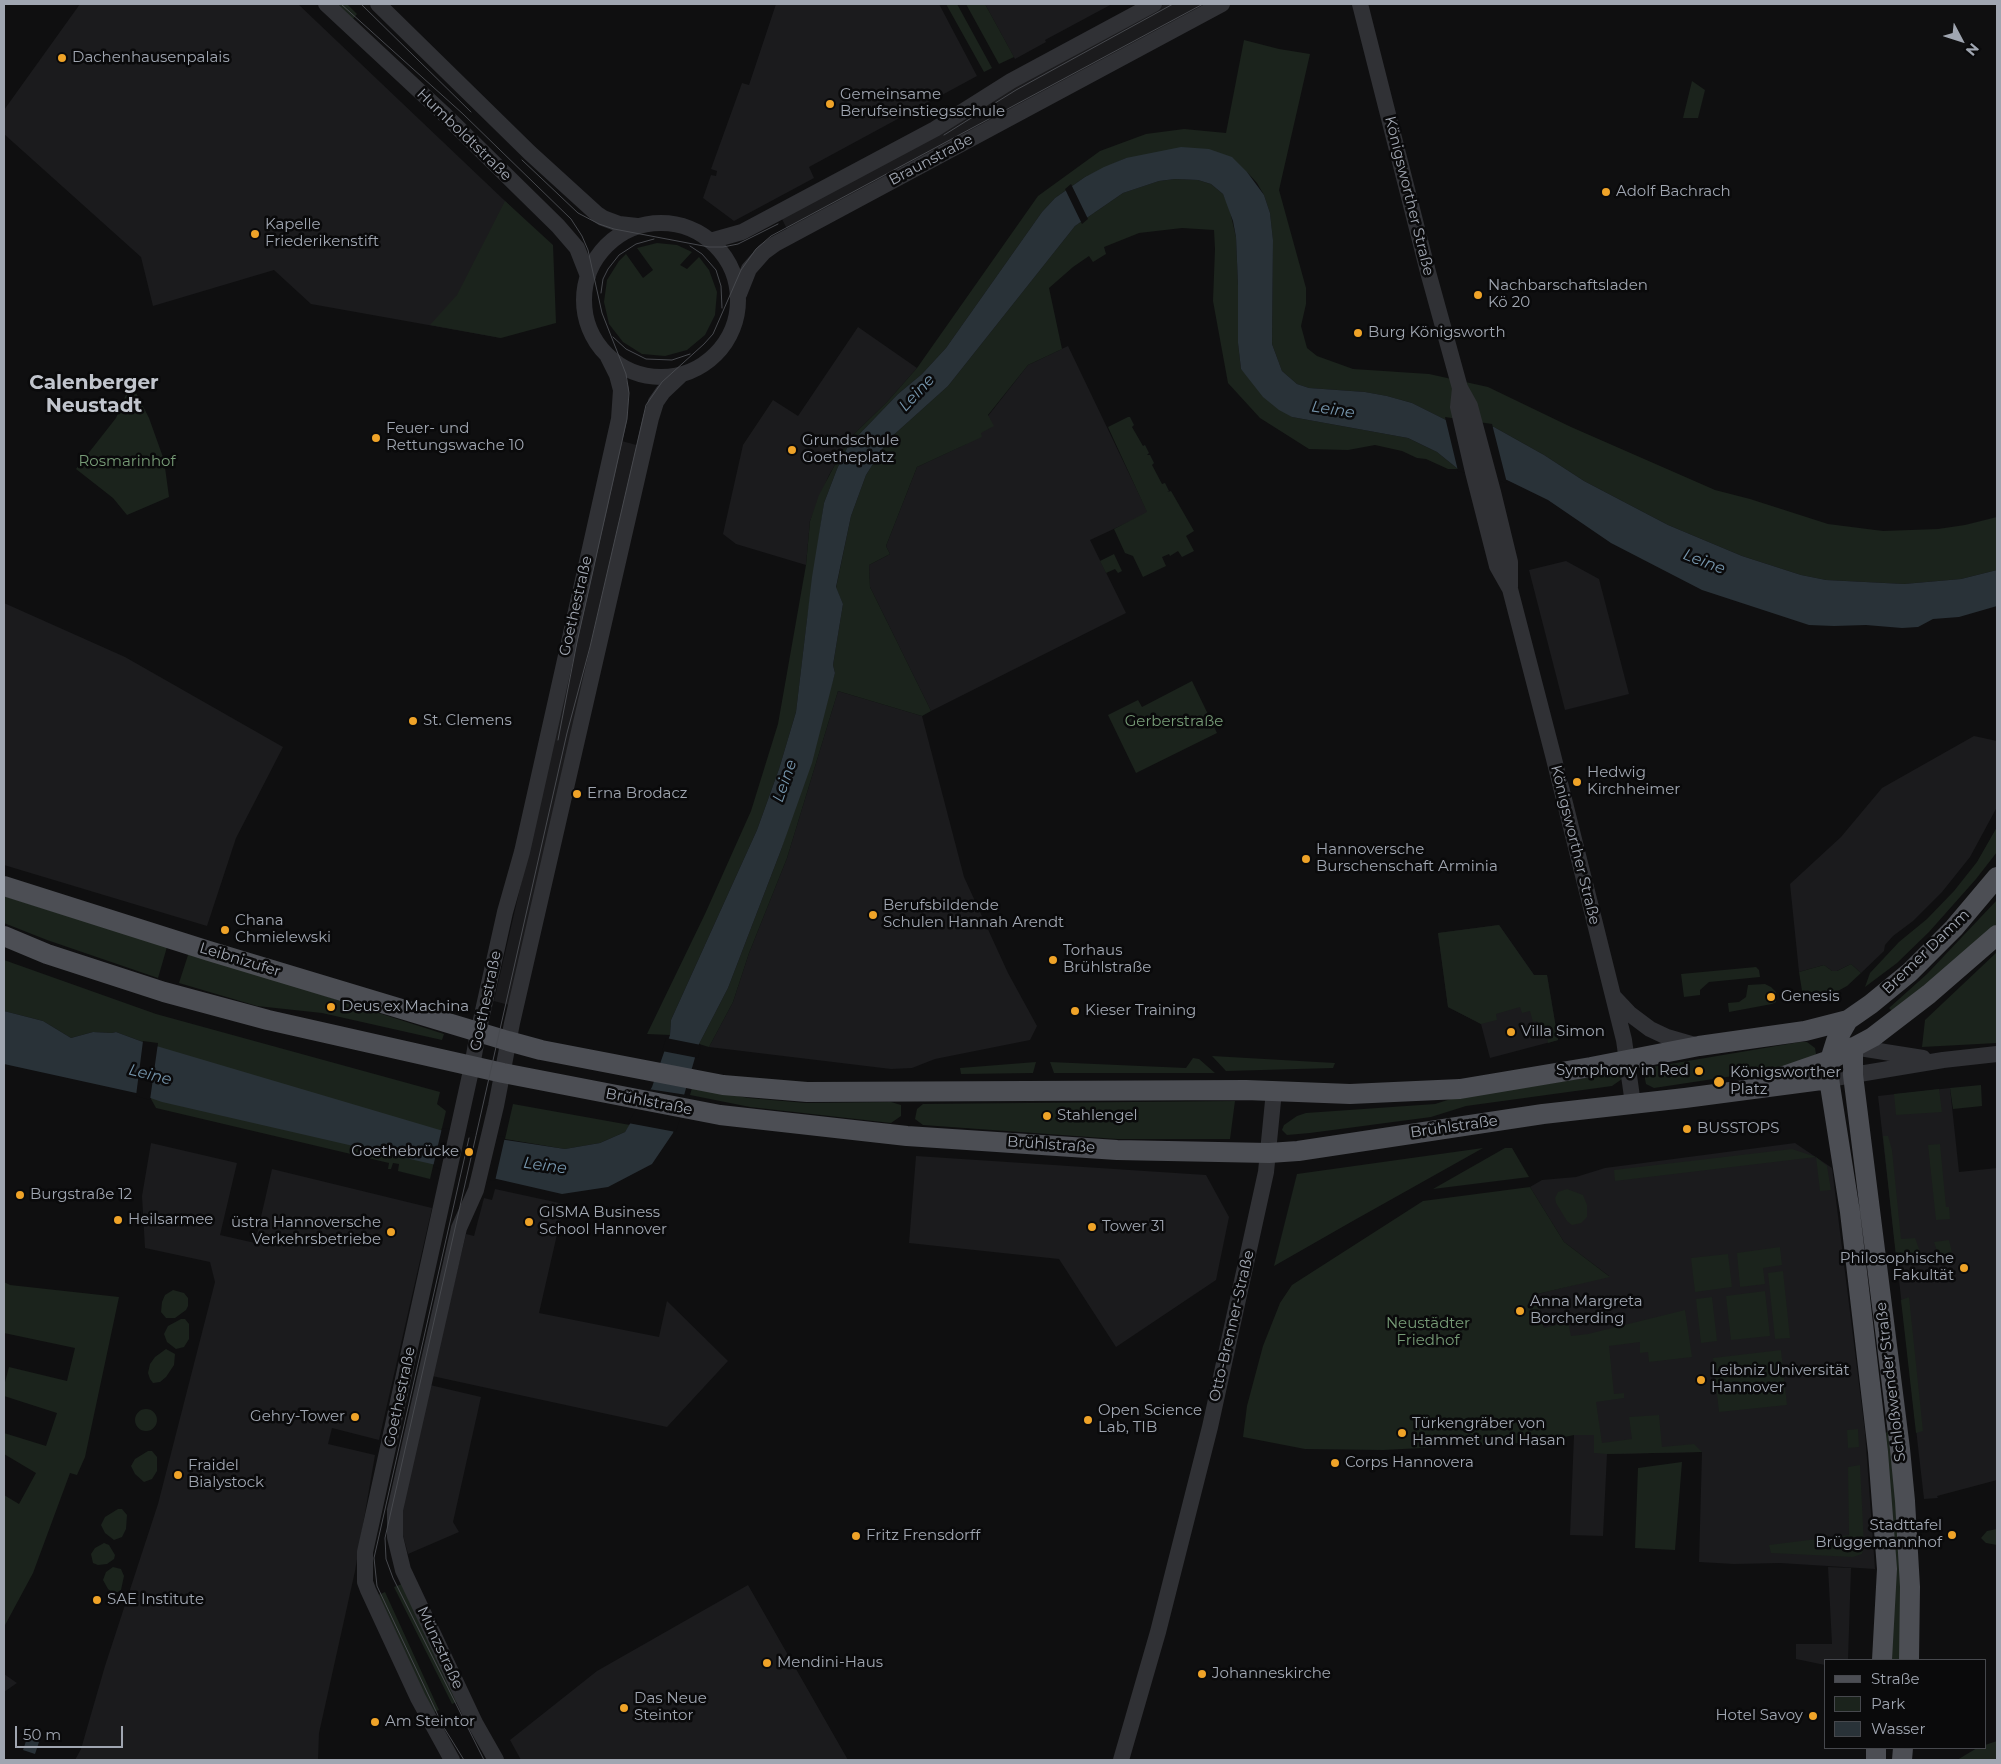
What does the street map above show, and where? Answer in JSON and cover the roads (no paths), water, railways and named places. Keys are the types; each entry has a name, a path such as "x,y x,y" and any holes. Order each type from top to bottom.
{"main road":[{"name":"Bremer Damm","path":"1848,1020 1910,972 1954,928 1997,877"},
{"name":"Leibnizufer","path":"4,886 478,1032"},
{"name":"Bremer Damm","path":"1845,1044 1873,1037 1929,994 1997,935"},
{"path":"4,936 46,954 164,992 268,1020 472,1066"},
{"path":"1626,1059 1805,1030 1848,1020 1845,1044 1853,1075"},
{"path":"1805,1030 1845,1044"},
{"name":"Brühlstraße","path":"478,1032 541,1050 748,1089 807,1092 1083,1090 1274,1091 1350,1094 1432,1091 1478,1086 1626,1059"},
{"path":"1633,1104 1735,1092 1829,1070 1845,1044"},
{"name":"Brühlstraße","path":"472,1066 692,1110 907,1136 1117,1150 1269,1154 1307,1150 1458,1126 1633,1104"},
{"name":"Schloßwender Straße","path":"1829,1070 1850,1212 1878,1452 1887,1569 1882,1659"},
{"name":"Schloßwender Straße","path":"1853,1075 1900,1449 1909,1544 1910,1659"}],"street":[{"name":"Humboldtstraße","path":"326,4 456,126 558,226 577,248 588,276"},
{"path":"378,4 530,153 598,214 619,224 637,226"},
{"name":"Braunstraße","path":"710,241 742,232 926,134 1011,81 1154,4"},
{"name":"Braunstraße","path":"739,294 743,282 756,261 775,244 1222,4"},
{"name":"Königsworther Straße","path":"1360,4 1428,272 1460,388 1470,406 1467,416 1473,472 1497,566 1510,589"},
{"path":"657,222 691,229 710,241 723,254 732,267 737,279 739,294 738,315 732,333 717,354 702,366 682,374 660,377 646,375 623,367 608,357 594,339 588,325 584,296 592,264 604,248 616,237 637,226 657,222"},
{"name":"Goethestraße","path":"452,1760 418,1698 392,1644 366,1582 365,1552 478,1032 505,912 522,852 619,419 621,390 617,375 608,357"},
{"name":"Goethestraße","path":"404,1572 395,1537 395,1510 459,1228 476,1190 503,1073 508,1041 651,418 656,402 663,392 682,374"},
{"name":"Königsworther Straße","path":"1467,416 1490,480 1510,562 1510,589 1612,994 1626,1059 1633,1104"},
{"path":"1612,994 1630,1014 1650,1029 1667,1037 1699,1046"},
{"path":"1845,1044 1943,1060"},
{"path":"1829,1070 1853,1075 1943,1060 1997,1054"},
{"name":"Otto-Brenner-Straße","path":"1121,1760 1158,1632 1200,1466 1259,1206 1269,1154 1274,1091"},
{"path":"389,1448 408,1452"},
{"name":"Münzstraße","path":"404,1572 475,1723 496,1760"}],"water":[{"name":"Leine","path":"1181,147 1209,149 1232,157 1247,172 1264,195 1270,213 1273,240 1272,344 1282,371 1297,384 1309,388 1365,392 1387,396 1412,403 1446,420 1494,427 1544,455 1584,481 1668,525 1742,556 1801,575 1826,580 1904,584 1961,579 1997,570 1997,606 1959,617 1933,619 1918,627 1809,625 1702,590 1611,543 1548,500 1507,480 1458,469 1437,452 1408,438 1292,417 1279,410 1263,397 1241,369 1238,343 1236,237 1233,221 1223,194 1211,184 1198,180 1175,179 1159,181 1123,193 1075,226 948,386 888,440 866,475 851,516 836,587 843,604 833,665 835,673 812,763 728,988 699,1044 673,1133 652,1164 608,1187 562,1194 162,1102 136,1093 4,1064 4,1011 43,1021 71,1038 93,1032 116,1032 143,1042 440,1130 565,1149 600,1143 625,1132 652,1087 670,1035 671,1020 757,830 779,769 796,712 812,577 824,503 848,446 946,348 1042,212 1055,198 1085,177 1126,158"},
{"path":"27,1738 39,1742 35,1754 23,1750"}],"tram line":[{"path":"341,4 463,114 571,219 588,250 602,313 626,374 629,393 627,419 577,642 558,740"},
{"path":"361,4 471,112"},
{"path":"944,135 1016,90 1173,4"},
{"path":"484,1760 393,1578 386,1559 385,1538 567,733 590,647 646,405 662,382 713,334 741,270 756,249 771,236 1203,4"},
{"path":"522,160 578,213 599,224 614,229 709,247 723,247 738,244 778,224"},
{"path":"601,293 603,279 619,255 636,244 654,239"},
{"path":"690,246 702,254 716,270 721,286 722,308"},
{"path":"613,337 626,349 646,359 672,360 690,354"},
{"path":"464,1760 443,1726 377,1586 374,1558 469,1138"}],"place":[{"name":"Dachenhausenpalais","path":"62,58"},
{"name":"Gemeinsame Berufseinstiegsschule","path":"830,104"},
{"name":"Adolf Bachrach","path":"1606,192"},
{"name":"Kapelle Friederikenstift","path":"255,234"},
{"name":"Nachbarschaftsladen Kö 20","path":"1478,295"},
{"name":"Burg Königsworth","path":"1358,333"},
{"name":"Feuer- und Rettungswache 10","path":"376,438"},
{"name":"Grundschule Goetheplatz","path":"792,450"},
{"name":"St. Clemens","path":"413,721"},
{"name":"Hedwig Kirchheimer","path":"1577,782"},
{"name":"Erna Brodacz","path":"577,794"},
{"name":"Hannoversche Burschenschaft Arminia","path":"1306,859"},
{"name":"Berufsbildende Schulen Hannah Arendt","path":"873,915"},
{"name":"Chana Chmielewski","path":"225,930"},
{"name":"Torhaus Brühlstraße","path":"1053,960"},
{"name":"Genesis","path":"1771,997"},
{"name":"Deus ex Machina","path":"331,1007"},
{"name":"Kieser Training","path":"1075,1011"},
{"name":"Villa Simon","path":"1511,1032"},
{"name":"Symphony in Red","path":"1699,1071"},
{"name":"Königsworther Platz","path":"1719,1082"},
{"name":"Stahlengel","path":"1047,1116"},
{"name":"BUSSTOPS","path":"1687,1129"},
{"name":"Goethebrücke","path":"469,1152"},
{"name":"Burgstraße 12","path":"20,1195"},
{"name":"Heilsarmee","path":"118,1220"},
{"name":"GISMA Business School Hannover","path":"529,1222"},
{"name":"Tower 31","path":"1092,1227"},
{"name":"üstra Hannoversche Verkehrsbetriebe","path":"391,1232"},
{"name":"Philosophische Fakultät","path":"1964,1268"},
{"name":"Anna Margreta Borcherding","path":"1520,1311"},
{"name":"Leibniz Universität Hannover","path":"1701,1380"},
{"name":"Gehry-Tower","path":"355,1417"},
{"name":"Open Science Lab, TIB","path":"1088,1420"},
{"name":"Türkengräber von Hammet und Hasan","path":"1402,1433"},
{"name":"Corps Hannovera","path":"1335,1463"},
{"name":"Fraidel Bialystock","path":"178,1475"},
{"name":"Stadttafel Brüggemannhof","path":"1952,1535"},
{"name":"Fritz Frensdorff","path":"856,1536"},
{"name":"SAE Institute","path":"97,1600"},
{"name":"Mendini-Haus","path":"767,1663"},
{"name":"Johanneskirche","path":"1202,1674"},
{"name":"Das Neue Steintor","path":"624,1708"},
{"name":"Hotel Savoy","path":"1813,1716"},
{"name":"Am Steintor","path":"375,1722"}],"district":[{"name":"Calenberger Neustadt","path":"94,394"}],"park label":[{"name":"Rosmarinhof","path":"127,462"},
{"name":"Gerberstraße","path":"1174,722"},
{"name":"Neustädter Friedhof","path":"1428,1332"}]}
